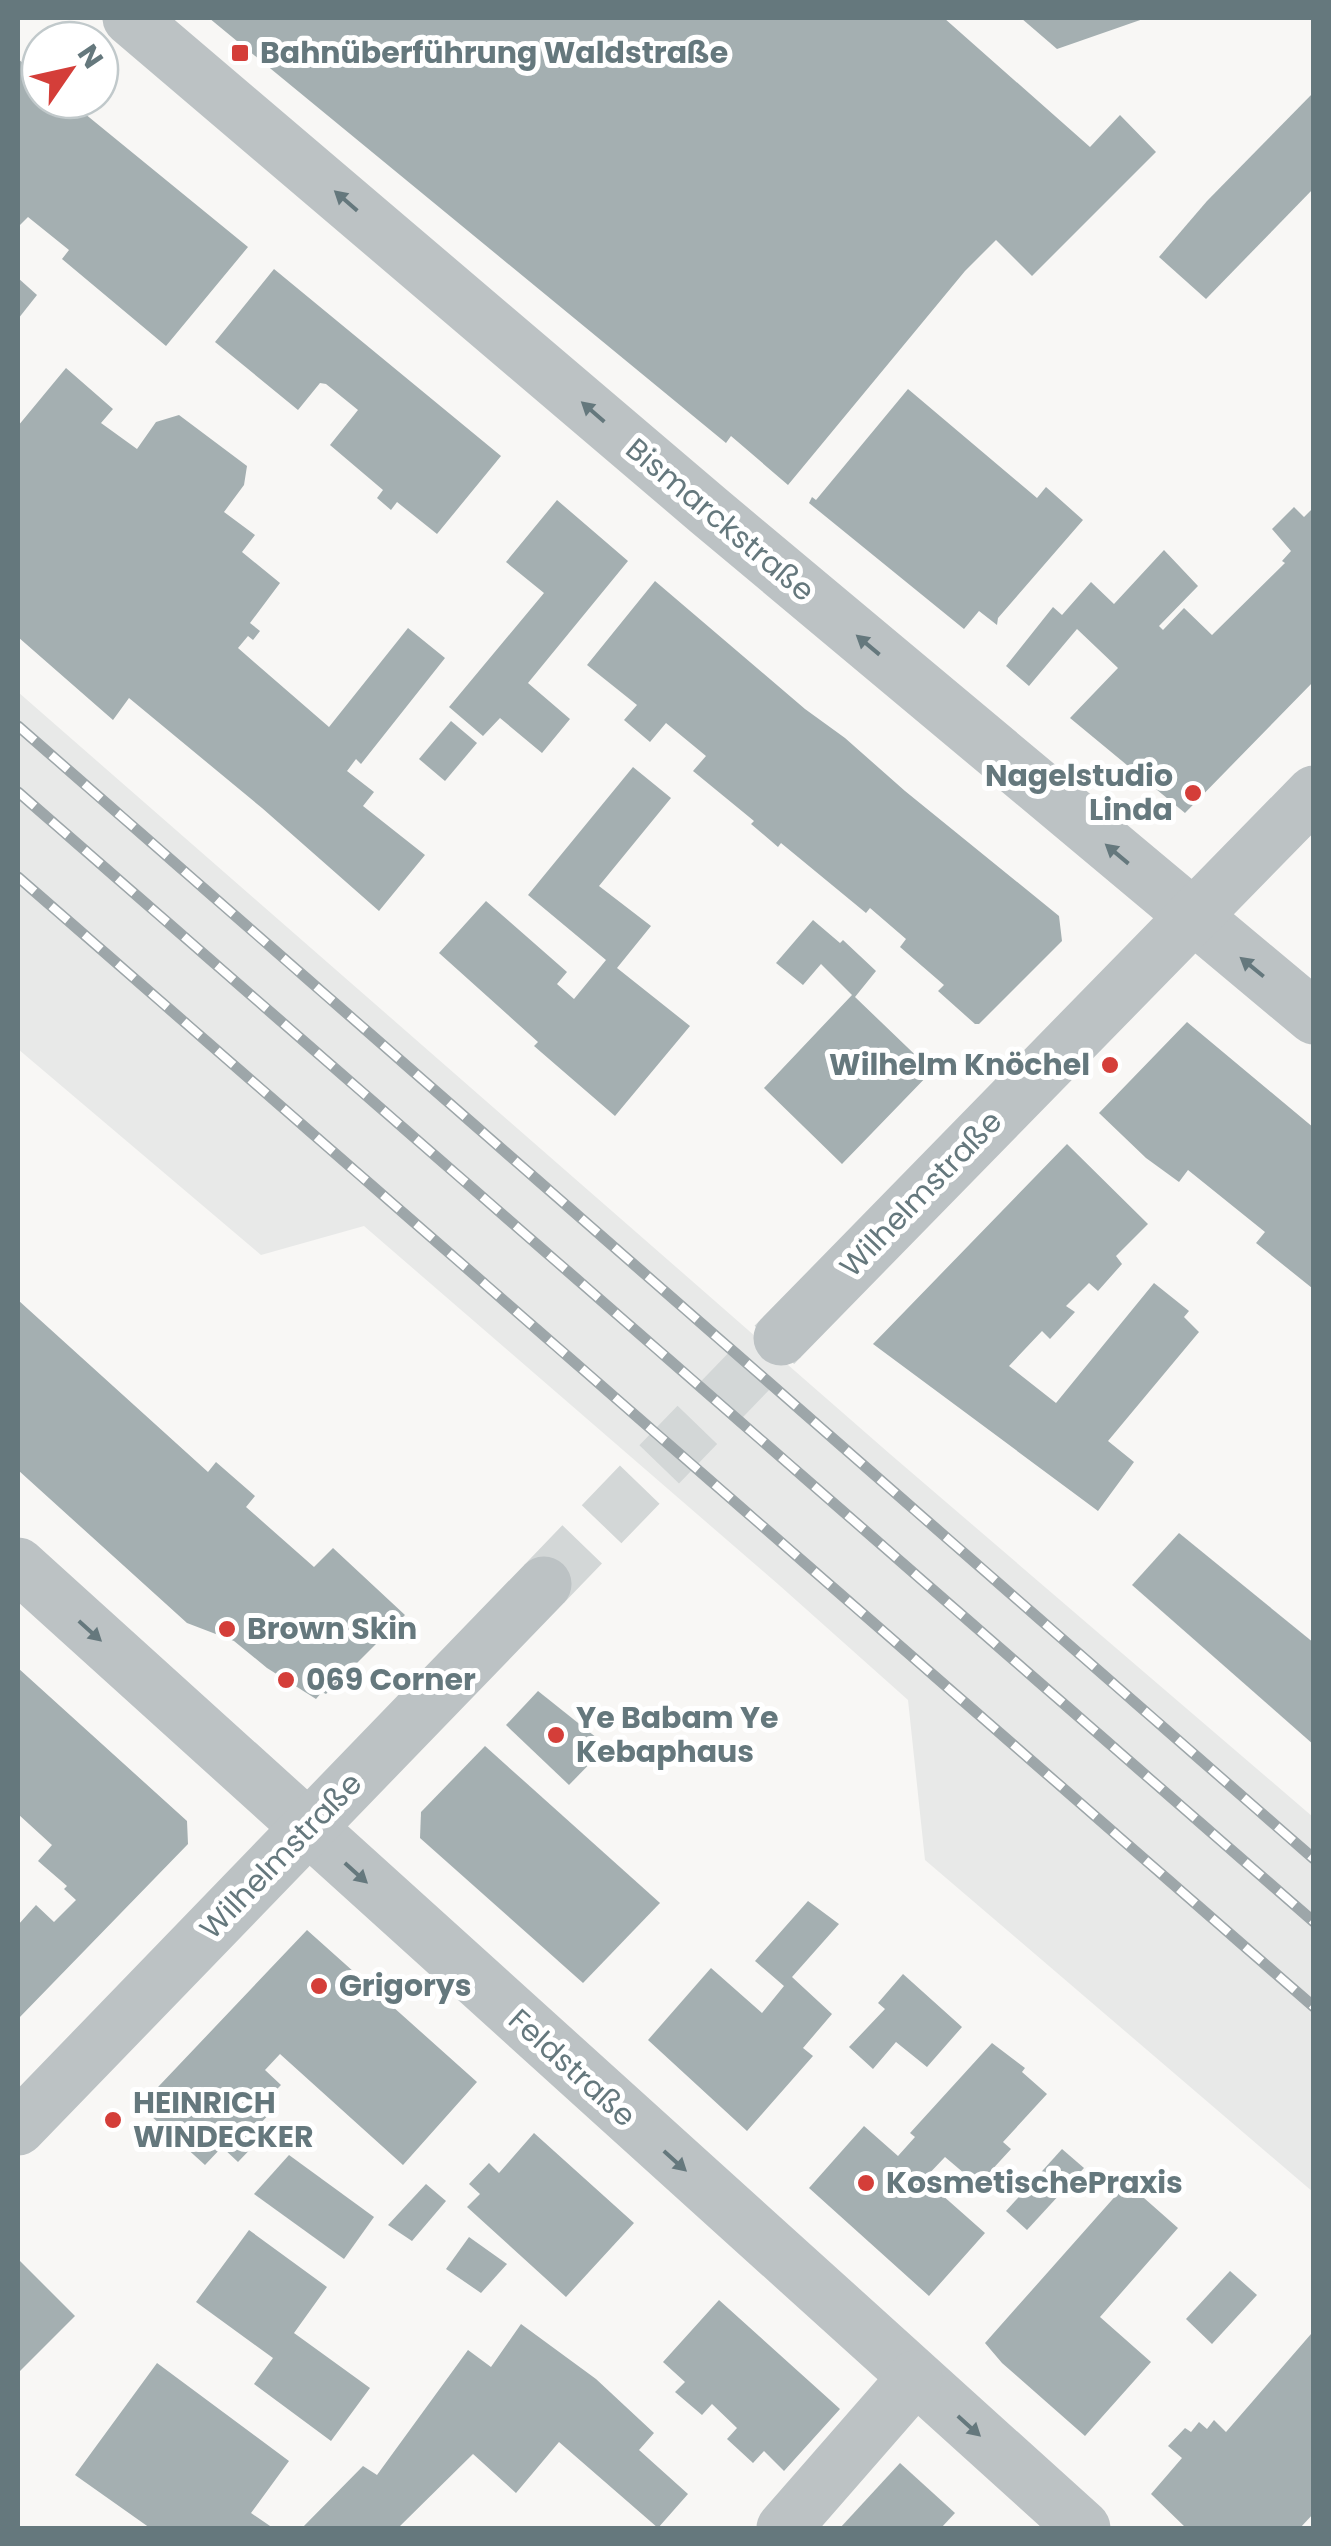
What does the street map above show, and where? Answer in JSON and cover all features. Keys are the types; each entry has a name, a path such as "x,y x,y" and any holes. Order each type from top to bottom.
{"street":[{"name":"Bismarckstraße","path":"130,18 1314,1017"},
{"name":"Wilhelmstraße","path":"781,1338 1314,793"},
{"name":"Feldstraße","path":"18,1565 1083,2528"},
{"name":"Wilhelmstraße","path":"18,2128 544,1584"},
{"path":"784,2528 915,2378"}],"shaded area":[{"path":"18,692 890,1454 1313,1817 1313,2192 925,1860 908,1700 779,1585 364,1226 261,1255 18,1049"}],"building":[{"path":"209,18 944,18 1090,147 1120,115 1156,152 1032,276 996,240 965,271 788,485 731,436 726,443"},
{"path":"1021,18 1146,18 1057,49"},
{"path":"18,59 20,120 92,120 248,247 166,346 62,259 69,250 28,217 18,223"},
{"path":"1314,92 1314,188 1206,299 1159,257 1207,201"},
{"path":"274,269 501,456 437,534 397,502 391,510 377,498 383,490 330,445 358,410 320,383 298,410 215,342"},
{"path":"18,278 37,295 18,319"},
{"path":"66,368 113,409 101,423 137,449 156,422 179,415 247,466 244,485 224,512 255,535 242,552 280,583 250,623 260,631 253,640 248,636 238,648 329,727 408,628 445,658 361,764 356,759 347,771 374,792 363,806 425,855 379,911 129,698 113,720 18,637 18,426"},
{"path":"908,389 1037,498 1046,487 1083,520 998,618 997,625 979,611 964,629 809,503 812,497 816,500"},
{"path":"557,500 628,561 528,683 570,719 542,753 500,718 483,736 449,707 544,593 506,562"},
{"path":"1294,507 1304,517 1314,507 1314,681 1185,813 1070,718 1118,668 1077,629 1029,686 1006,666 1053,607 1062,615 1091,582 1114,604 1164,550 1198,586 1159,626 1163,630 1184,608 1212,635 1285,563 1282,561 1291,551 1272,529"},
{"path":"655,581 1059,916 1062,941 979,1024 938,991 944,985 900,947 906,939 870,908 866,913 781,843 778,847 751,824 754,821 693,771 706,756 666,723 650,742 624,720 637,705 587,665"},
{"path":"451,721 477,743 445,781 419,759"},
{"path":"633,767 671,798 599,886 651,926 617,968 690,1026 615,1116 534,1046 538,1042 439,953 486,901 567,972 557,984 574,999 606,960 528,895"},
{"path":"813,920 840,943 843,940 876,971 855,997 932,1071 842,1164 764,1088 852,995 821,964 803,985 776,963"},
{"path":"1187,1022 1314,1128 1312,1288 1256,1243 1265,1232 1188,1170 1179,1182 1146,1158 1099,1113"},
{"path":"1067,1144 1148,1224 1116,1256 1122,1264 1098,1291 1089,1283 1066,1306 1075,1312 1050,1339 1042,1331 1009,1366 1056,1403 1154,1283 1189,1311 1184,1317 1199,1332 1108,1441 1134,1462 1098,1511 873,1344"},
{"path":"18,1300 208,1472 216,1462 255,1496 246,1507 314,1567 333,1548 405,1615 326,1694 322,1692 316,1699 234,1641 187,1623 18,1470"},
{"path":"1179,1533 1314,1643 1314,1745 1132,1585"},
{"path":"18,1668 187,1821 188,1844 18,2019 18,1925 36,1905 54,1922 76,1900 64,1889 67,1886 38,1861 52,1845 18,1814"},
{"name":"Ye Babam Ye Kebaphaus","path":"538,1691 607,1746 569,1785 506,1725"},
{"path":"485,1746 660,1903 583,1983 420,1838 421,1812"},
{"path":"808,1901 839,1924 792,1977 832,2014 803,2048 813,2056 747,2131 648,2040 711,1968 762,2013 784,1986 755,1961"},
{"path":"307,1930 477,2082 403,2165 280,2054 265,2070 281,2085 266,2100 275,2108 256,2128 264,2135 238,2162 222,2147 205,2165 140,2106"},
{"path":"903,1974 962,2027 927,2067 896,2042 873,2069 849,2047 885,2009 878,2003"},
{"path":"992,2043 1025,2068 1022,2072 1047,2094 1003,2142 1011,2149 978,2185 945,2157 924,2179 985,2233 929,2296 809,2188 864,2126 898,2156 915,2137 910,2133"},
{"path":"534,2133 634,2223 566,2297 467,2207 480,2194 469,2184 489,2163 499,2173"},
{"path":"1062,2149 1084,2168 1027,2230 1006,2211"},
{"path":"289,2155 374,2217 344,2259 254,2194"},
{"path":"1127,2183 1178,2228 1100,2317 1151,2362 1085,2436 1002,2363 985,2343"},
{"path":"426,2184 446,2201 412,2241 388,2225"},
{"path":"249,2230 327,2287 294,2333 370,2388 331,2441 254,2384 273,2358 196,2302"},
{"path":"469,2237 507,2264 481,2293 446,2269"},
{"path":"18,2259 75,2316 18,2373"},
{"path":"1230,2271 1257,2295 1212,2344 1186,2319"},
{"path":"719,2300 840,2409 784,2471 764,2451 753,2463 727,2439 737,2428 712,2404 702,2415 675,2392 685,2382 663,2362"},
{"path":"521,2324 596,2379 654,2433 639,2450 688,2494 658,2528 559,2442 516,2493 473,2454 398,2528 302,2528 363,2466 377,2475 468,2350 491,2367"},
{"path":"1311,2334 1314,2513 1300,2528 1186,2528 1151,2494 1182,2458 1168,2446 1185,2428 1191,2432 1199,2422 1207,2429 1214,2420 1226,2432"},
{"path":"157,2363 289,2461 251,2513 273,2528 150,2528 75,2475"},
{"path":"900,2463 955,2513 941,2528 840,2528"}],"tunnel":[{"path":"544,1584 781,1338"}],"railway":[{"path":"18,726 1314,1859"},
{"path":"18,792 1314,1922"},
{"path":"18,877 1314,2007"}],"place":[{"name":"Bahnüberführung Waldstraße","path":"240,53"},
{"name":"Nagelstudio Linda","path":"1193,793"},
{"name":"Wilhelm Knöchel","path":"1110,1065"},
{"name":"Brown Skin","path":"227,1629"},
{"name":"069 Corner","path":"286,1680"},
{"name":"Ye Babam Ye Kebaphaus","path":"556,1735"},
{"name":"Grigorys","path":"319,1986"},
{"name":"HEINRICH WINDECKER","path":"113,2120"},
{"name":"KosmetischePraxis","path":"866,2183"}]}
